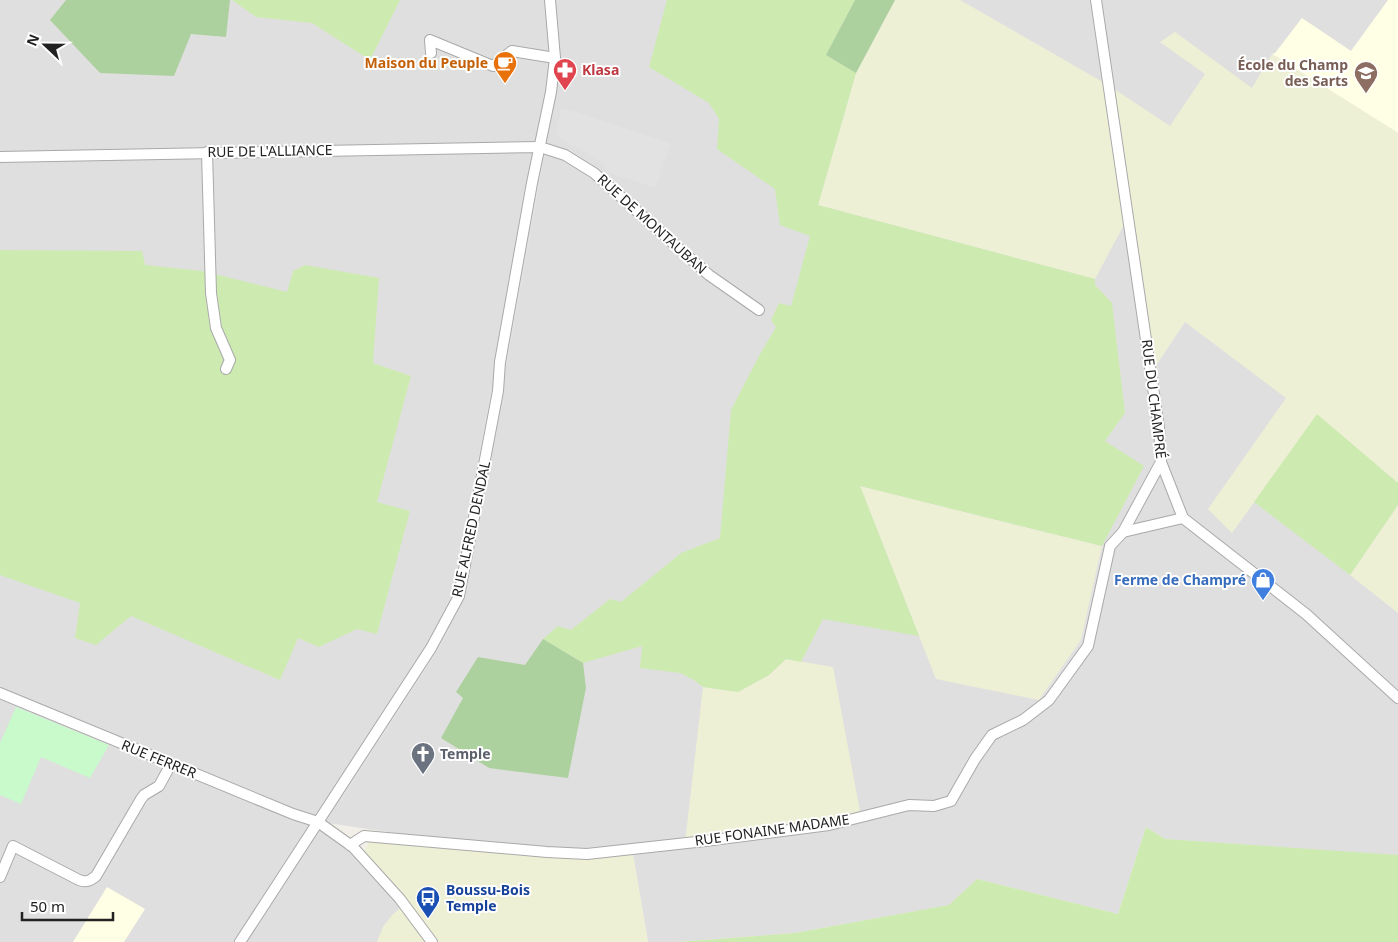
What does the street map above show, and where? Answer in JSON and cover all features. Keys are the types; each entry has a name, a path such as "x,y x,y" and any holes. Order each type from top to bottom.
{"street":[{"name":"RUE ALFRED DENDAL","path":"240,942 435,642 459,596 498,391 500,362 551,92 554,58 550,0"},
{"name":"RUE DU CHAMPRÉ","path":"1096,0 1159,428 1161,462 1184,518 1306,614 1398,698"},
{"path":"431,53 430,40 493,66 512,51 554,58"},
{"name":"RUE DE L'ALLIANCE","path":"0,157 540,147"},
{"name":"RUE DE MONTAUBAN","path":"540,147 565,155 594,173 709,275 759,310"},
{"path":"207,152 212,293 216,328 230,360 226,369"},
{"name":"RUE FONAINE MADAME","path":"350,845 364,836 587,854 830,825 910,805 934,806 951,801 975,759 992,735 1023,720 1049,700 1088,646 1110,546 1123,532 1161,462"},
{"path":"1123,532 1184,518"},
{"name":"RUE FERRER","path":"0,694 293,814 318,822 350,845 371,866 432,942"},
{"path":"0,877 13,846 79,880 87,882 92,879 96,876 141,799 159,786 171,764"}],"shaded area":[{"path":"0,0 1398,0 1398,856 1165,839 1146,827 1118,914 977,879 950,905 795,933 678,942 648,942 632,849 505,849 320,822 405,905 377,942 0,942"},
{"path":"895,0 960,0 1108,85 1170,126 1205,74 1160,42 1175,32 1252,88 1272,54 1398,133 1398,483 1317,415 1232,533 1208,509 1286,398 1185,322 1151,373 1127,219 1095,279 818,205 856,73"},
{"name":"École du Champ des Sarts","path":"1388,0 1398,0 1398,133 1272,54 1275,53 1302,18 1351,51"},
{"path":"561,109 577,112 671,144 655,188 608,172 601,162 559,137 557,132"},
{"path":"541,160 544,160 507,364 503,363"},
{"path":"491,390 494,390 456,595 452,594"},
{"path":"860,486 1102,546 1081,640 1039,700 936,679"},
{"path":"1398,505 1398,613 1350,575"},
{"path":"1102,546 1110,546 1088,646 1042,705 1039,700 1081,640"},
{"path":"447,627 450,629 446,638 380,741 377,739"},
{"path":"786,659 833,667 861,817 685,843 703,687 738,692 769,675"},
{"path":"372,746 375,748 341,802 338,800"},
{"path":"378,837 547,852 632,849 648,942 377,942 383,927 392,915 405,904 365,860 365,850 369,842"},
{"path":"107,887 145,909 124,942 73,942"}],"green space":[{"path":"66,0 230,0 226,37 191,34 174,76 100,73 50,20"},
{"path":"232,0 400,0 370,60 312,23 256,17"},
{"path":"667,0 855,0 826,55 856,73 818,205 1095,279 1095,285 1112,303 1125,413 1105,441 1144,466 1102,546 860,486 919,636 823,619 801,662 786,659 769,675 738,692 703,687 680,673 640,668 642,646 583,663 543,639 558,626 571,630 610,599 621,602 681,553 720,538 731,410 776,327 771,320 779,303 791,306 810,236 780,225 775,189 717,149 719,119 709,103 649,67"},
{"path":"855,0 895,0 856,73 826,55"},
{"path":"0,250 142,251 145,265 202,271 287,292 293,271 305,265 379,278 373,363 411,376 377,502 410,511 377,634 357,629 319,647 298,638 280,680 131,616 96,645 75,638 80,603 0,575"},
{"path":"1317,414 1398,483 1398,505 1350,575 1254,502"},
{"path":"543,639 583,663 586,688 568,778 489,768 441,738 463,698 456,692 478,657 525,665"},
{"path":"16,707 109,745 90,778 41,757 21,804 0,795 0,743"},
{"path":"1146,827 1165,839 1398,855 1398,942 678,942 795,933 949,905 977,879 1118,914"}],"place":[{"name":"Maison du Peuple","path":"505,84"},
{"name":"Klasa","path":"565,91"},
{"name":"École du Champ des Sarts","path":"1366,94"},
{"name":"Ferme de Champré","path":"1263,601"},
{"name":"Temple","path":"423,775"},
{"name":"Boussu-Bois Temple","path":"428,919"}]}
